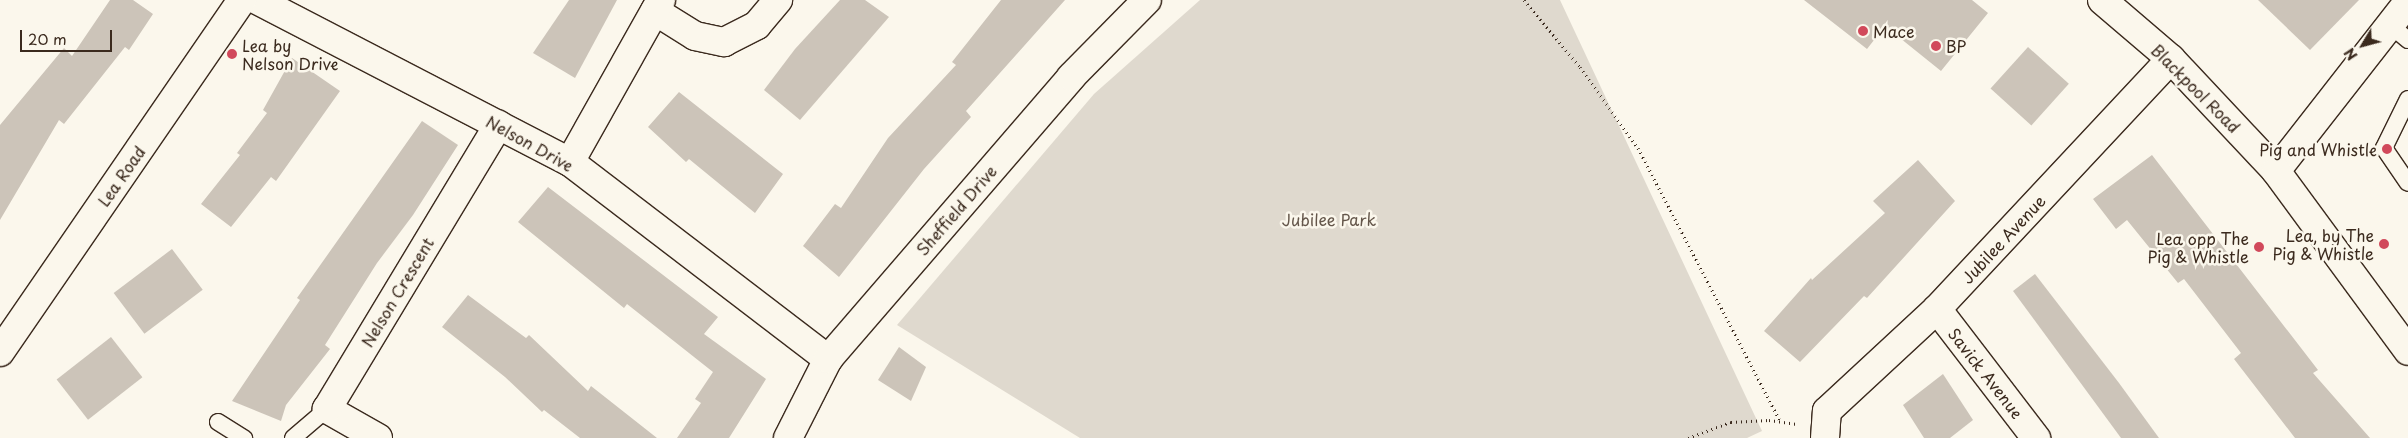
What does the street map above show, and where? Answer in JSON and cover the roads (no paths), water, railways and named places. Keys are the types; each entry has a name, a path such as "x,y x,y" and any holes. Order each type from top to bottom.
{"main road":[{"name":"Lea Road","path":"0,352 242,0"},
{"name":"Nelson Drive","path":"257,0 570,162 828,358"},
{"path":"570,162 658,5 694,36 724,42 758,25 778,0"},
{"name":"Sheffield Drive","path":"788,438 828,358 1071,77 1147,0"},
{"name":"Blackpool Road","path":"2102,0 2171,59 2276,171 2408,351"},
{"path":"2276,171 2399,32 2408,2"},
{"name":"Jubilee Avenue","path":"1825,427 2171,59"},
{"name":"Nelson Crescent","path":"327,409 498,125"},
{"name":"Savick Avenue","path":"1936,309 2036,438"},
{"path":"327,409 378,438"}],"lane":[{"path":"2408,98 2384,148 2408,183"},
{"path":"293,438 327,409"},
{"path":"218,422 244,438"}],"place":[{"name":"Mace","path":"1863,31"},
{"name":"BP","path":"1936,46"},
{"name":"Lea by Nelson Drive","path":"232,54"},
{"name":"Pig and Whistle","path":"2387,149"},
{"name":"Lea, by The Pig & Whistle","path":"2384,244"},
{"name":"Lea opp The Pig & Whistle","path":"2259,247"}],"park label":[{"name":"Jubilee Park","path":"1329,219"}]}
